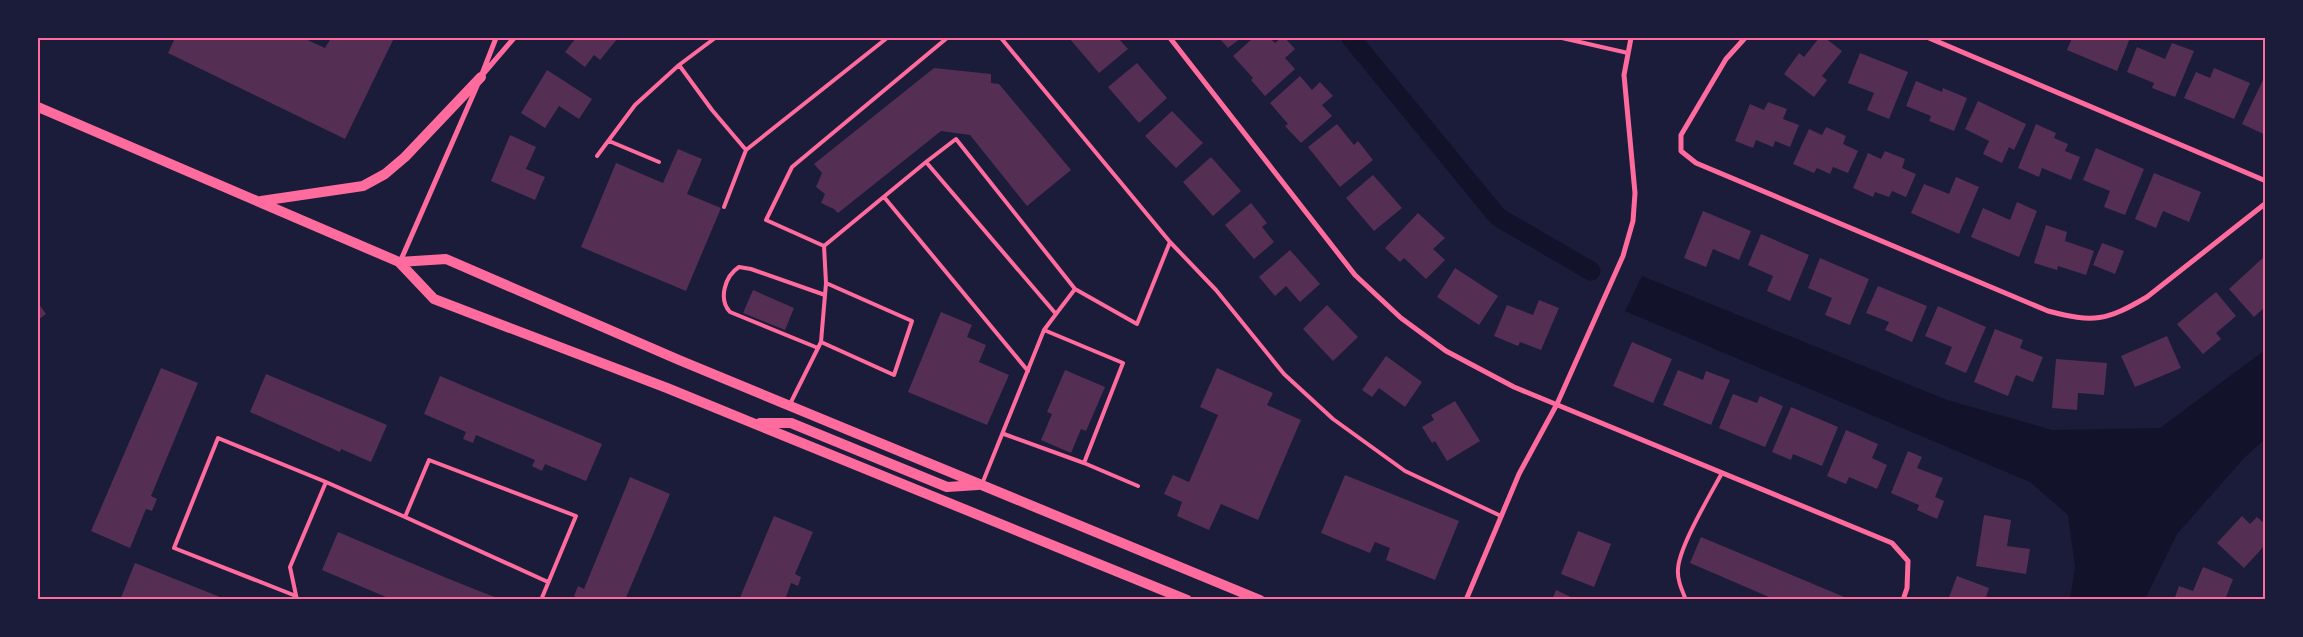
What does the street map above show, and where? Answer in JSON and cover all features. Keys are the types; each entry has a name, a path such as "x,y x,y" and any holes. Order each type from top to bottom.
{"main road":[{"path":"260,202 363,186 378,178 405,157 481,77"},
{"path":"38,107 399,262 434,299 668,388 1187,600"},
{"path":"399,262 446,259 789,406 1260,600"},
{"path":"754,423 791,423 947,487 982,485"}],"street":[{"path":"399,262 481,77 496,38"},
{"path":"481,77 514,38"},
{"path":"1170,38 1355,275 1401,318 1446,351 1514,388 1722,472 1892,544 1908,561 1907,588 1903,600"},
{"path":"1468,599 1519,474 1557,404 1623,256 1633,220 1635,193 1624,74 1631,38"},
{"path":"1745,38 1726,60 1680,135 1681,151 1696,163 2048,310 2077,318 2104,318 2147,297 2266,203"},
{"path":"1929,38 2266,181"}],"lane":[{"path":"597,156 635,105 653,87 715,38"},
{"path":"724,207 746,150 887,38"},
{"path":"824,246 766,220 792,166 947,38"},
{"path":"1001,38 1170,242 1216,290 1284,374 1334,419 1405,471 1501,516"},
{"path":"1562,38 1628,53"},
{"path":"679,65 712,110 746,150"},
{"path":"824,246 956,139 1075,289 1137,324 1170,242"},
{"path":"608,140 659,162"},
{"path":"926,162 1056,314"},
{"path":"884,197 1028,371"},
{"path":"789,406 821,342 826,283 824,246"},
{"path":"818,348 730,312 725,306 724,295 730,275 739,267 750,269 825,295"},
{"path":"821,342 894,375 912,321 826,283"},
{"path":"982,485 1044,330 1075,289"},
{"path":"1044,330 1123,363 1084,463"},
{"path":"1004,434 1084,463 1138,486"},
{"path":"296,598 174,548 218,438 326,482 548,582"},
{"path":"405,517 429,460 576,516 541,600"},
{"path":"1686,600 1679,582 1678,568 1688,538 1722,472"},
{"path":"296,598 290,567 326,482"}],"shaded area":[{"path":"1642,276 1947,400 2052,430 2160,428 2265,350 2265,439 2244,458 2177,534 2145,599 2070,599 2075,567 2068,515 2030,482 1625,311"}],"building":[{"path":"175,38 303,38 325,48 331,38 394,38 345,139 168,53"},
{"path":"576,38 618,38 600,60 594,55 585,67 565,52"},
{"path":"1069,38 1118,38 1128,49 1099,73"},
{"path":"1219,38 1241,38 1228,48"},
{"path":"1253,38 1270,38 1275,43 1281,38 1285,38 1295,49 1285,58 1295,69 1265,96 1251,80 1253,78 1233,56"},
{"path":"1819,38 1825,38 1842,51 1822,76 1827,80 1814,97 1784,74 1799,53 1804,57"},
{"path":"2072,38 2130,38 2117,71 2067,50"},
{"path":"2172,43 2194,51 2175,97 2152,88 2154,83 2127,72 2137,47 2165,59"},
{"path":"1860,53 1908,72 1889,119 1867,110 1874,93 1848,83"},
{"path":"1137,63 1167,98 1139,123 1108,87"},
{"path":"934,68 991,74 991,83 999,84 1071,170 1027,206 970,135 941,131 838,213 821,203 825,194 816,187 822,173 814,164"},
{"path":"2214,68 2250,83 2234,119 2184,98 2196,72 2210,78"},
{"path":"547,70 592,99 579,119 559,106 545,128 521,113"},
{"path":"1300,76 1312,90 1320,82 1333,96 1322,105 1332,116 1301,143 1285,126 1288,124 1270,103"},
{"path":"2263,80 2266,81 2266,135 2242,124"},
{"path":"1916,81 1942,92 1943,88 1967,98 1954,131 1929,121 1931,116 1906,106"},
{"path":"1978,101 2026,124 2014,150 2009,147 2002,163 1983,154 1989,141 1965,129"},
{"path":"1768,102 1787,109 1783,119 1799,125 1790,147 1775,141 1773,147 1756,140 1753,148 1735,141 1750,104 1764,110"},
{"path":"1172,111 1203,143 1176,168 1145,136"},
{"path":"1337,124 1354,145 1358,141 1373,160 1340,187 1308,147"},
{"path":"2036,124 2056,133 2054,138 2068,144 2065,151 2080,157 2071,180 2042,168 2039,177 2018,168"},
{"path":"1826,127 1846,136 1843,144 1858,151 1848,173 1833,167 1830,174 1817,168 1814,173 1793,164 1809,129 1822,135"},
{"path":"510,135 536,147 526,169 545,177 535,200 491,181"},
{"path":"2096,148 2144,169 2125,215 2104,207 2110,191 2083,180"},
{"path":"678,149 702,159 687,194 721,208 686,291 581,247 616,163 663,183"},
{"path":"1885,151 1905,159 1902,168 1916,174 1906,197 1892,191 1889,197 1875,192 1873,197 1853,188 1868,153 1881,159"},
{"path":"1211,157 1241,191 1213,216 1183,182"},
{"path":"2154,173 2201,192 2189,222 2163,211 2156,228 2135,219"},
{"path":"1373,175 1402,208 1374,231 1346,198"},
{"path":"1956,177 1979,187 1959,234 1911,213 1924,184 1949,194"},
{"path":"2017,202 2037,211 2019,257 1971,237 1983,208 2010,220"},
{"path":"1251,203 1267,223 1262,227 1274,242 1254,259 1225,225"},
{"path":"1703,211 1751,231 1739,260 1713,249 1706,267 1684,258"},
{"path":"1418,213 1445,238 1433,249 1445,260 1426,279 1404,258 1400,262 1385,248"},
{"path":"2046,225 2067,232 2065,241 2094,251 2086,275 2058,266 2057,270 2034,263"},
{"path":"1761,234 1809,255 1790,301 1767,291 1773,276 1748,265"},
{"path":"2102,243 2124,251 2115,274 2093,265"},
{"path":"1290,250 1320,284 1300,302 1286,286 1275,296 1259,277"},
{"path":"2266,255 2266,306 2254,317 2229,289"},
{"path":"1820,258 1869,279 1850,325 1825,315 1832,298 1808,288"},
{"path":"1455,268 1498,296 1479,325 1437,297"},
{"path":"1878,286 1927,306 1912,342 1885,330 1889,322 1866,313"},
{"path":"753,290 794,308 785,330 743,313"},
{"path":"2216,292 2236,316 2216,333 2221,339 2203,354 2177,324"},
{"path":"1539,300 1559,308 1541,350 1520,342 1518,346 1494,336 1507,305 1533,315"},
{"path":"38,303 46,314 38,320"},
{"path":"1327,305 1358,337 1333,361 1303,329"},
{"path":"1938,306 1986,327 1966,373 1945,364 1952,347 1925,336"},
{"path":"941,312 972,325 967,337 986,345 979,362 1009,375 987,425 908,392"},
{"path":"1995,329 2023,340 2020,348 2043,357 2033,382 2016,375 2008,396 1974,382"},
{"path":"2167,336 2181,368 2135,387 2121,356"},
{"path":"1632,342 1672,359 1653,403 1613,386"},
{"path":"1386,356 1422,382 1405,407 1379,388 1372,397 1362,390"},
{"path":"2056,359 2107,363 2104,395 2078,393 2077,410 2052,408"},
{"path":"161,368 198,383 151,496 157,499 152,511 146,509 130,548 91,531"},
{"path":"1217,368 1273,393 1267,405 1301,420 1258,520 1221,504 1209,530 1177,516 1182,502 1164,494 1173,475 1189,482 1218,415 1200,407"},
{"path":"1065,370 1105,387 1086,431 1081,429 1071,453 1041,440 1052,414 1047,412"},
{"path":"1678,370 1703,380 1706,371 1730,380 1711,425 1663,405"},
{"path":"266,374 387,425 371,462 341,449 340,452 250,412"},
{"path":"440,376 602,444 586,481 545,464 542,471 532,466 535,460 476,435 473,443 463,439 466,432 424,414"},
{"path":"1733,394 1757,403 1760,396 1783,406 1765,447 1719,428"},
{"path":"1455,401 1480,441 1447,461 1435,441 1432,443 1422,427 1434,420 1431,415"},
{"path":"1791,407 1838,427 1822,466 1793,454 1791,460 1772,452"},
{"path":"1846,430 1878,444 1872,458 1887,465 1877,489 1849,477 1846,484 1827,476"},
{"path":"1908,451 1922,457 1917,468 1943,478 1935,497 1944,501 1937,519 1917,510 1919,505 1891,493"},
{"path":"1345,475 1459,521 1435,580 1386,560 1390,548 1375,542 1370,553 1321,533"},
{"path":"630,477 670,494 625,600 581,600 574,596 578,586 584,589"},
{"path":"1984,515 2011,520 2007,546 2030,549 2026,574 1976,566"},
{"path":"774,516 813,532 795,574 801,577 798,586 791,583 785,600 739,600"},
{"path":"2242,516 2250,524 2257,517 2266,525 2266,544 2244,568 2217,543"},
{"path":"1578,531 1611,544 1594,587 1561,574"},
{"path":"338,532 502,600 393,600 322,570"},
{"path":"1701,537 1849,600 1776,600 1690,563"},
{"path":"135,563 225,599 225,600 120,600"},
{"path":"2203,567 2233,579 2225,600 2174,600 2179,586 2193,591"},
{"path":"1957,576 1989,588 1985,600 1948,600"},
{"path":"1556,590 1577,600 1552,600"}],"waterway":[{"path":"1351,38 1498,217 1591,271"}]}
